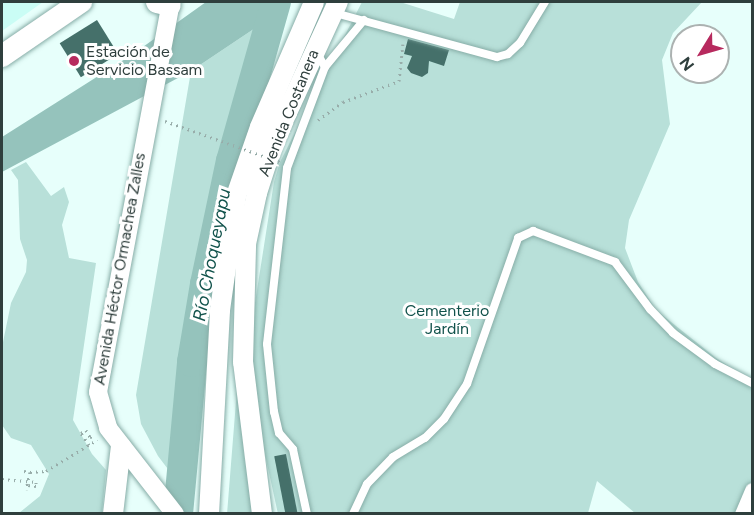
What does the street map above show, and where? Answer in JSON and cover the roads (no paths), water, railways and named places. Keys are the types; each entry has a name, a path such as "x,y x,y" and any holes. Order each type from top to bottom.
{"main road":[{"path":"2,56 81,2"},
{"name":"Avenida Costanera","path":"209,513 220,310 236,196 260,127 314,2"},
{"name":"Avenida Costanera","path":"262,513 243,362 246,244 257,193 273,142 336,7"},
{"path":"113,513 121,446"}],"street":[{"name":"Avenida Héctor Ormachea Zalles","path":"166,3 99,382 103,416 121,446 142,474 176,513"},
{"path":"742,513 753,490"}],"lane":[{"path":"336,7 364,20 497,57 508,54 520,43 545,2"},
{"path":"307,513 293,449 279,433 274,412 267,344 287,168 325,67 364,20"},
{"path":"315,48 325,67"},
{"path":"353,513 367,484 393,457 425,438 444,419 467,384 518,238 533,231 615,262 650,309 673,333 716,364 753,383"}],"waterway":[{"name":"Río Choqueyapu","path":"178,514 192,362 205,284 231,161 276,2"}],"place":[{"name":"Estación de Servicio Bassam","path":"74,61"}],"park label":[{"name":"Cementerio Jardín","path":"447,320"}]}
